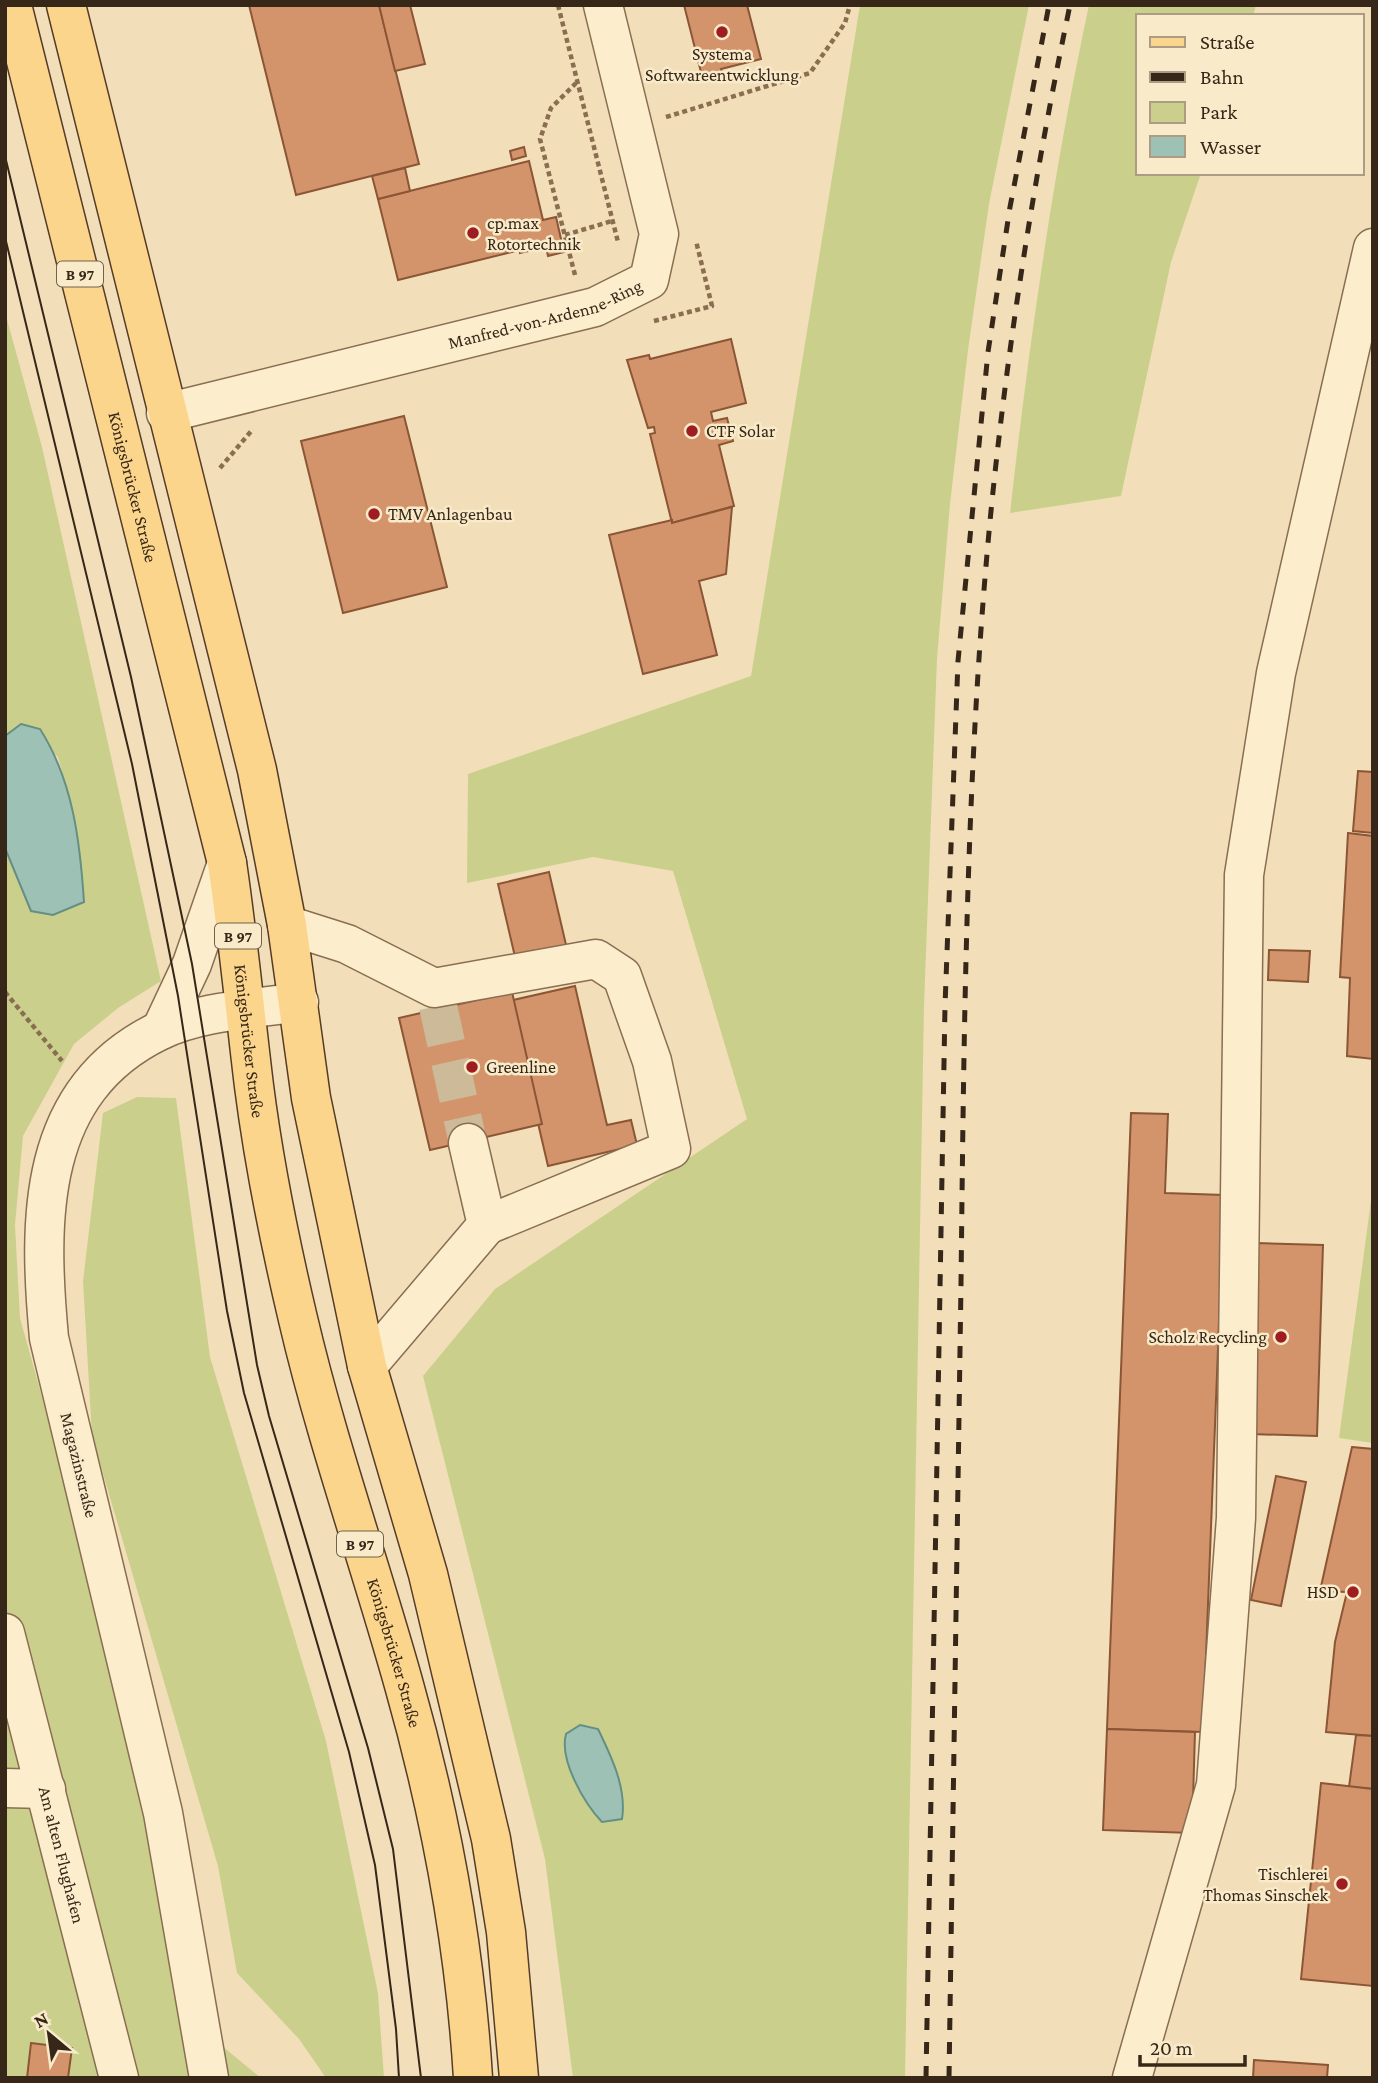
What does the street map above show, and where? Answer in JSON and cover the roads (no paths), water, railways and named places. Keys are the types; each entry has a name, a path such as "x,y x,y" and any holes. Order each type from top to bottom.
{"main road":[{"name":"Königsbrücker Straße","path":"12,5 227,863 264,1152 298,1321 349,1507 404,1684 437,1824 469,2007 473,2078"},
{"name":"B 97","path":"65,5 257,771 287,925 311,1098 367,1366 428,1574 491,1839 506,1932 519,2078"}],"street":[{"name":"Manfred-von-Ardenne-Ring","path":"166,413 584,309 649,280 659,234 603,5"},
{"path":"1132,2078 1216,1785 1236,1518 1244,875 1276,673 1373,248"},
{"path":"160,1030 192,964 227,863"},
{"path":"287,925 347,944 436,997 596,959 622,976 652,1061 670,1150 487,1225 367,1366"},
{"name":"Magazinstraße","path":"209,2078 163,1814 49,1338 43,1278 44,1228 58,1144 68,1115 85,1088 109,1064 160,1030 247,1010 299,1002"},
{"path":"468,1143 487,1225"},
{"name":"Am alten Flughafen","path":"5,1633 119,2078"},
{"path":"5,1788 46,1789"}],"water":[{"path":"21,724 40,729 51,749 67,791 77,834 84,902 53,915 31,911 5,848 5,736"},
{"path":"580,1725 598,1729 608,1750 620,1784 622,1819 602,1822 575,1781 566,1756 565,1744 566,1734"}],"tunnel":[{"path":"438,1006 468,1143"}],"tram line":[{"path":"5,156 131,677 192,964 257,1365 269,1416 368,1748 393,1849 421,2078"},
{"path":"5,237 132,764 178,996 227,1311 244,1393 349,1752 375,1865 396,2029 399,2078"}],"railway":[{"path":"926,2078 945,1006 958,661 988,352 1010,207 1049,5"},
{"path":"949,2078 965,994 976,704 991,511 1014,320 1045,131 1070,5"}],"place":[{"name":"Systema Softwareentwicklung","path":"722,32"},
{"name":"cp.max Rotortechnik","path":"473,233"},
{"name":"CTF Solar","path":"692,431"},
{"name":"TMV Anlagenbau","path":"374,514"},
{"name":"Greenline","path":"472,1067"},
{"name":"Scholz Recycling","path":"1281,1337"},
{"name":"HSD","path":"1353,1592"},
{"name":"Tischlerei Thomas Sinschek","path":"1342,1884"}]}
